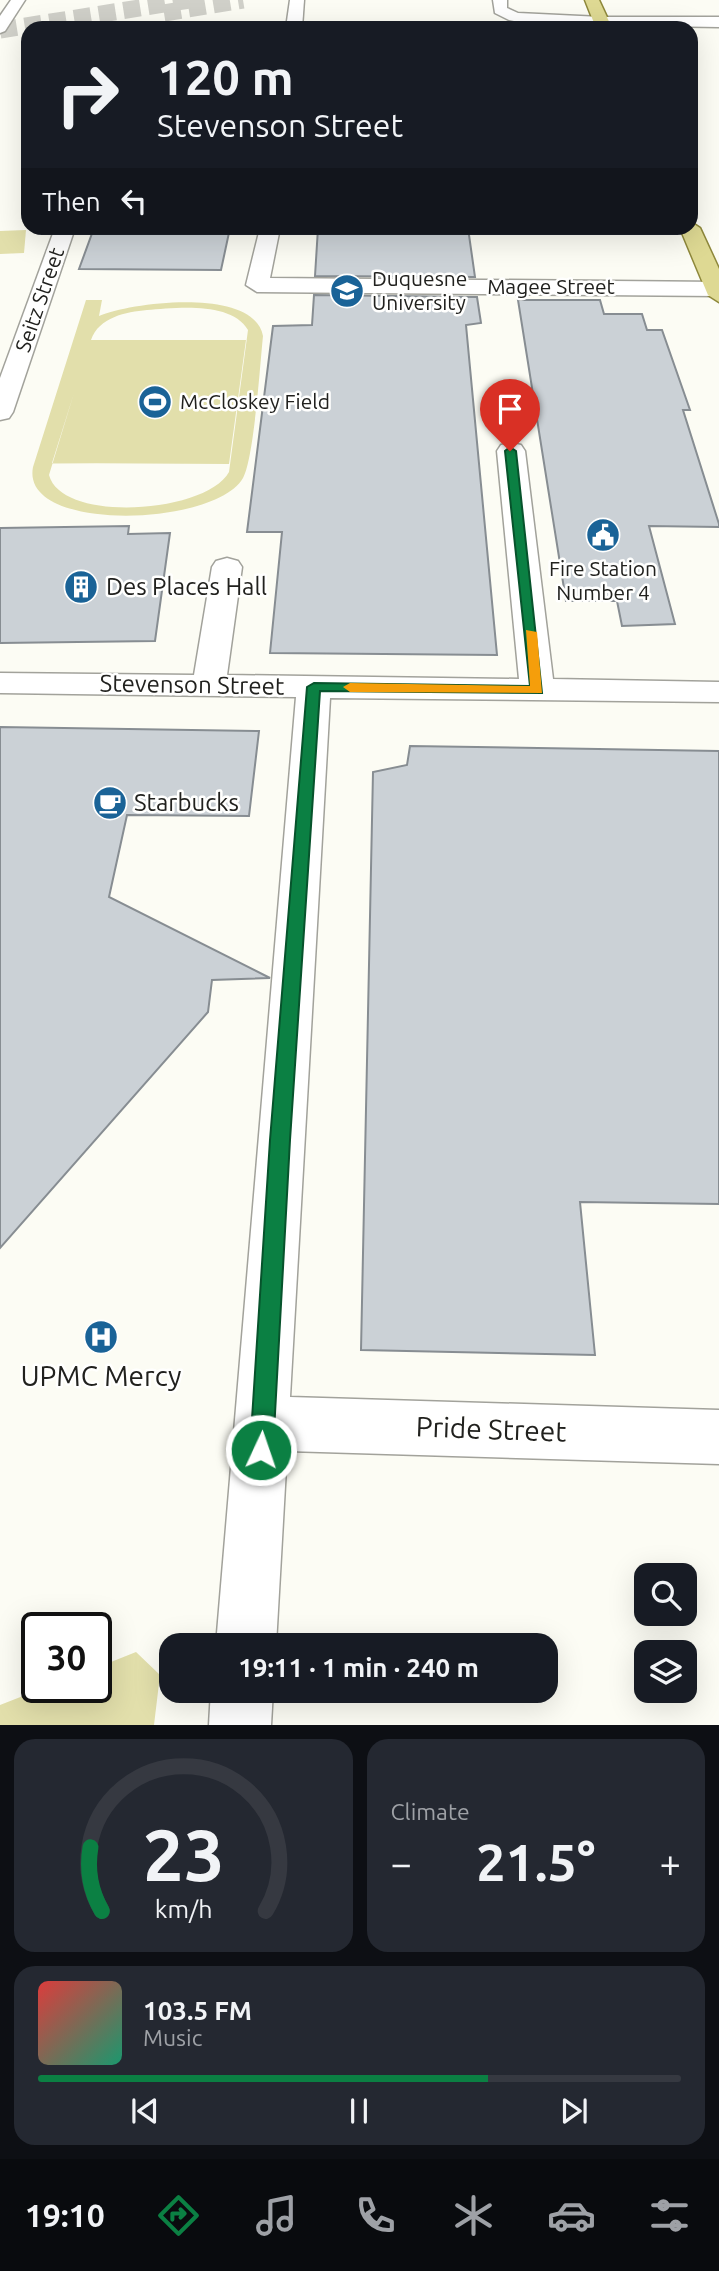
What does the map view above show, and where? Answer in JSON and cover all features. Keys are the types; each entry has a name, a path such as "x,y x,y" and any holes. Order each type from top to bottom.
{"main road":[{"path":"592,0 601,21"},
{"path":"693,235 718,291"}],"street":[{"path":"0,28 18,0"},
{"path":"295,21 297,0"},
{"path":"500,0 500,10 513,17 558,21"},
{"path":"698,23 719,22"},
{"name":"Seitz Street","path":"0,412 46,289 48,272 62,235"},
{"name":"Magee Street","path":"268,235 257,285 718,291"},
{"path":"510,451 537,690"},
{"path":"209,686 228,567"},
{"name":"Stevenson Street","path":"0,683 719,692"},
{"path":"247,1633 314,687"},
{"name":"Pride Street","path":"263,1423 719,1437"},
{"path":"240,1725 241,1703"}],"shaded area":[{"path":"21,230 21,235 26,235 24,253 0,254 0,231"},
{"name":"McCloskey Field","path":"86,300 102,300 99,316 137,306 190,302 216,304 238,310 255,320 263,336 250,451 243,478 225,494 197,506 161,513 123,516 86,512 56,503 37,488 33,467","holes":["173,308 202,308 229,314 248,330 229,472 215,486 193,497 166,504 106,506 80,501 60,491 49,475 53,463 229,464 246,340 91,340 100,326 122,314","74,393 53,463 52,463"]},
{"path":"136,1652 159,1674 154,1725 0,1725 0,1705 21,1697 21,1703 112,1703 112,1662"}],"building":[{"path":"91,235 228,235 221,270 79,269"},
{"path":"318,235 469,235 475,277 315,276"},
{"path":"314,295 477,297 481,323 466,325 497,655 270,653 282,532 247,532 273,326 312,325"},
{"path":"518,300 600,300 604,314 642,314 647,330 662,330 690,410 683,410 719,524 719,527 649,526 675,624 622,626 617,601 566,601"},
{"name":"Des Places Hall","path":"129,526 128,534 170,533 155,641 0,643 0,528"},
{"path":"0,727 259,731 249,816 127,815 109,897 270,978 212,980 208,1012 0,1248"},
{"path":"410,746 719,751 719,1204 580,1202 595,1355 361,1350 373,772 407,765"}],"tunnel":[{"path":"57,21 190,0"},
{"path":"164,13 243,0"},
{"path":"0,30 21,27"}],"slow traffic":[{"path":"350,687 537,690 530,632"}],"place":[{"name":"Duquesne University","path":"347,291"},
{"name":"McCloskey Field","path":"155,402"},
{"name":"Fire Station Number 4","path":"603,535"},
{"name":"Des Places Hall","path":"81,587"},
{"name":"Starbucks","path":"110,803"},
{"name":"UPMC Mercy","path":"101,1337"}],"route":[{"path":"261,1450 280,1140 314,687 537,690 510,451"}]}
